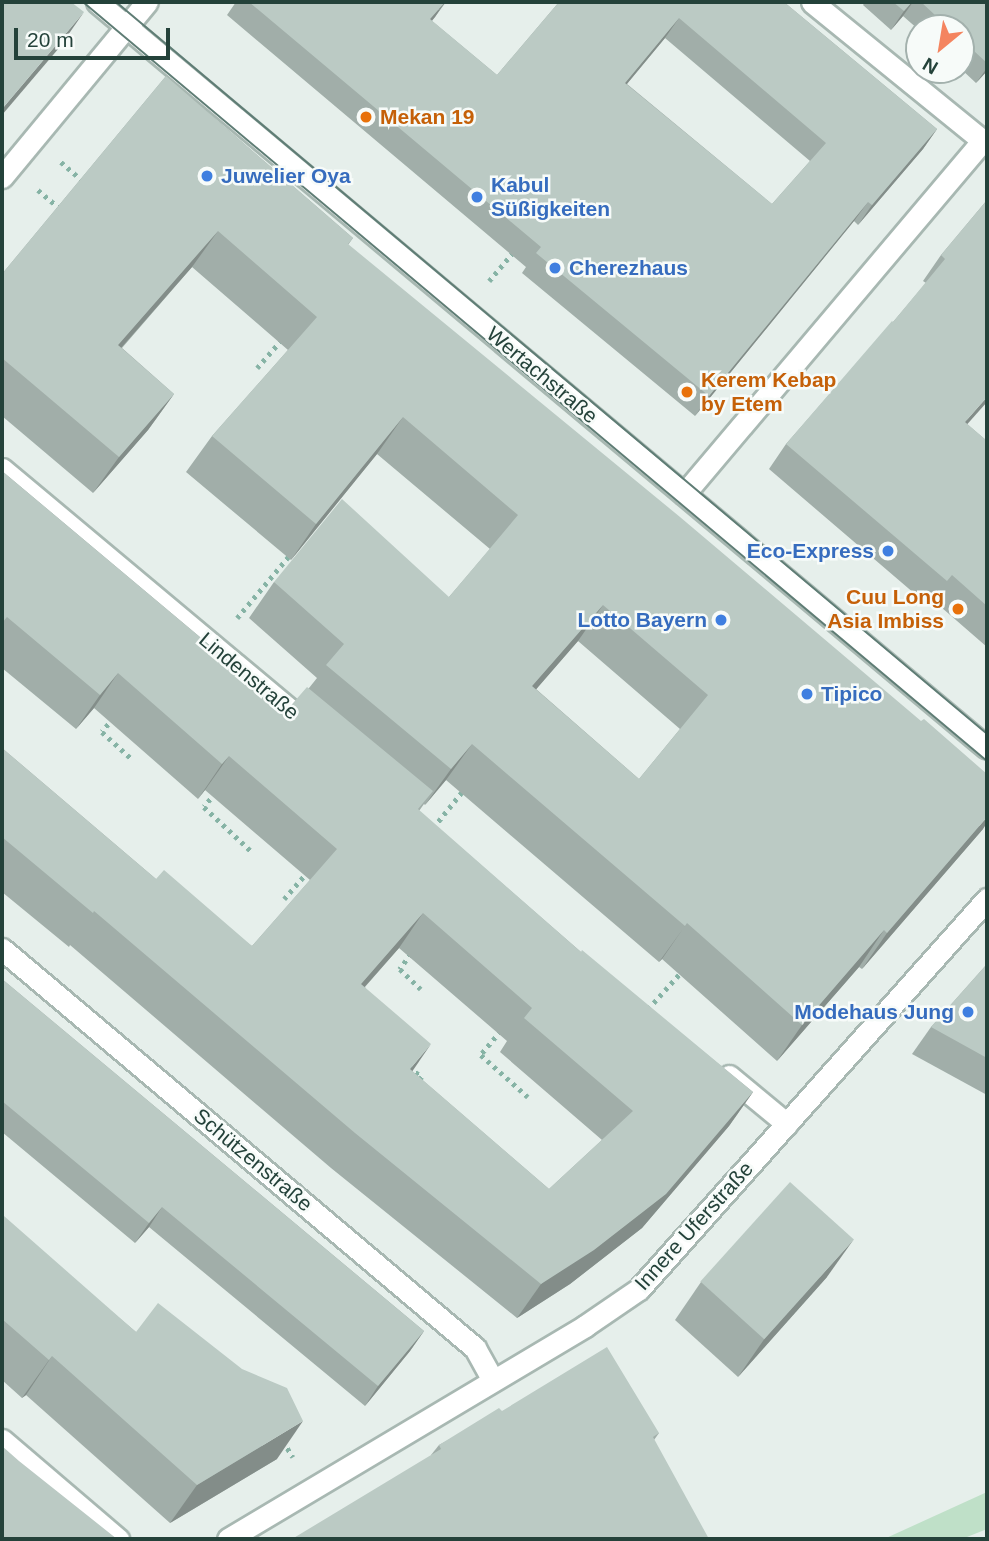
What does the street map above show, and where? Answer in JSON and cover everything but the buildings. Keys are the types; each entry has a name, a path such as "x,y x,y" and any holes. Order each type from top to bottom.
{"street":[{"name":"Wertachstraße","path":"97,2 987,748"},
{"path":"6,172 147,2"},
{"path":"684,494 985,142 812,2"},
{"name":"Lindenstraße","path":"2,469 325,739"},
{"name":"Innere Uferstraße","path":"228,1539 639,1289 987,899"},
{"name":"Schützenstraße","path":"2,949 475,1348 493,1380"},
{"path":"708,1058 787,1124"},
{"path":"2,1440 118,1539"}],"path":[{"path":"34,138 86,184"},
{"path":"6,172 66,213"},
{"path":"465,309 516,248"},
{"path":"257,368 282,338"},
{"path":"214,646 288,557"},
{"path":"119,711 102,732 131,758"},
{"path":"220,787 204,807 251,851"},
{"path":"433,828 466,787"},
{"path":"284,899 312,867"},
{"path":"415,949 400,969 421,989"},
{"path":"648,1009 687,966"},
{"path":"505,1026 481,1055 527,1097"},
{"path":"401,1061 422,1077 413,1088"},
{"path":"280,1437 315,1487"}],"green space":[{"path":"987,1492 987,1529 962,1539 884,1539"}],"tram line":[{"path":"83,2 987,761"},
{"path":"116,2 987,734"}],"place":[{"name":"Mekan 19","path":"366,117"},
{"name":"Juwelier Oya","path":"207,176"},
{"name":"Kabul Süßigkeiten","path":"477,197"},
{"name":"Cherezhaus","path":"555,268"},
{"name":"Kerem Kebap by Etem","path":"687,392"},
{"name":"Eco-Express","path":"888,551"},
{"name":"Cuu Long Asia Imbiss","path":"958,609"},
{"name":"Lotto Bayern","path":"721,620"},
{"name":"Tipico","path":"807,694"},
{"name":"Modehaus Jung","path":"968,1012"}]}
